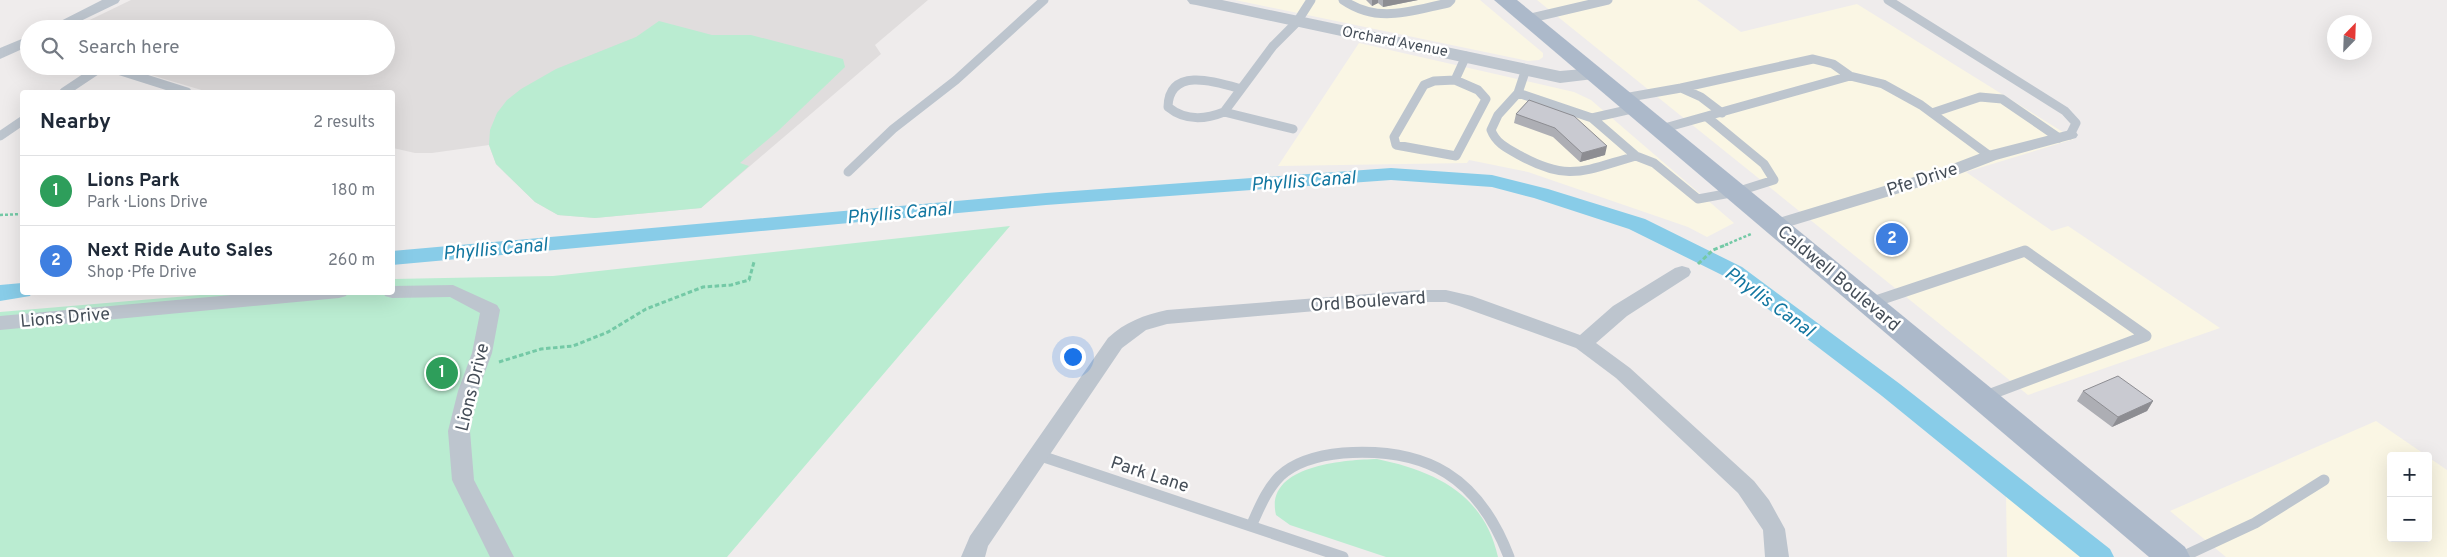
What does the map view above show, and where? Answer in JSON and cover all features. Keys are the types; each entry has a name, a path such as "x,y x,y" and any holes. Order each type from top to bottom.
{"main road":[{"name":"Caldwell Boulevard","path":"1504,0 1736,192 1763,229 1869,303 2174,557"}],"street":[{"path":"71,20 113,0"},
{"name":"Orchard Avenue","path":"1196,0 1560,76 1595,74"},
{"name":"Pfe Drive","path":"1763,229 1942,174 1990,156 2064,136"},
{"path":"1582,343 1620,311 1689,269"},
{"name":"Lions Drive","path":"395,292 453,291 490,310 482,353 468,391 459,431 463,480 502,557"},
{"name":"Lions Drive","path":"0,323 306,295"},
{"name":"Ord Boulevard","path":"974,557 978,543 1115,343 1127,331 1144,321 1159,318 1420,296 1446,296 1544,328 1582,343 1622,372 1746,487 1761,506 1774,529 1777,557"}],"lane":[{"path":"848,172 893,129 956,80 1044,0"},
{"path":"1241,89 1199,79 1186,80 1179,84 1168,98 1168,107 1174,113 1190,118 1210,118 1224,112 1273,46 1297,22 1311,0"},
{"path":"1342,0 1360,12 1383,15 1448,3 1451,0"},
{"path":"1527,18 1608,0"},
{"path":"1888,0 2039,93 2065,111 2076,123 2064,136 2002,99 1980,97 1932,113"},
{"path":"1455,80 1466,56"},
{"path":"1592,118 1630,103 1681,88 1813,59 1823,60 1841,68 1850,76 1883,84 1932,113 1990,156"},
{"path":"1526,69 1518,94 1498,115 1492,130 1495,140 1551,170 1564,174 1636,156"},
{"path":"67,90 90,75"},
{"path":"133,75 181,90"},
{"path":"1661,129 1850,76"},
{"path":"1455,80 1478,90 1486,99 1456,156 1448,156 1396,144 1394,137 1424,85 1434,81 1455,80"},
{"path":"1681,88 1701,97 1722,113"},
{"path":"1518,94 1592,118 1636,156 1654,163 1698,199 1736,192 1774,180 1764,164 1707,117"},
{"path":"1224,112 1293,129"},
{"path":"0,136 20,121"},
{"path":"1869,303 2025,251 2146,336 1982,397"},
{"path":"1251,526 1266,496 1280,476 1302,463 1324,456 1354,451 1385,451 1431,465 1459,480 1477,496 1492,515 1504,538 1509,557"},
{"name":"Park Lane","path":"1038,455 1343,557"},
{"path":"2182,557 2255,523 2324,480"}],"path":[{"path":"0,215 20,214"},
{"path":"1689,269 1713,250 1763,229"},
{"path":"477,367 505,361 541,349 573,346 608,332 646,309 703,287 731,285 750,280 754,262"}],"shaded area":[{"path":"131,0 928,0 875,45 881,54 701,208 595,218 558,215 535,202 496,164 489,145 432,153 415,153 395,148 395,90 201,90 151,75 395,75 395,20 90,20"},
{"path":"1235,0 1480,0 1543,53 1543,57 1539,60 1528,61"},
{"path":"1537,0 1697,0 1741,32 1857,4 2074,139 1966,172 2052,231 2068,226 2220,328 2028,395"},
{"path":"1359,43 1574,92 1591,100 1734,223 1707,237 1688,227 1528,172 1469,160 1467,163 1278,166"},
{"path":"2376,421 2421,452 2387,452 2387,542 2432,542 2432,460 2447,470 2447,557 2226,557 2170,511"},
{"path":"2006,495 2084,557 2007,557"}],"green space":[{"path":"659,21 712,35 751,35 843,59 845,67 778,131 740,163 749,166 701,208 595,218 558,215 535,202 496,164 489,145 490,130 497,113 507,100 521,89 556,69 636,37"},
{"path":"1010,226 727,557 0,557 0,312 200,295 395,295 395,279 553,276"},
{"path":"1377,459 1398,464 1437,479 1469,501 1491,535 1498,557 1386,557 1290,525 1276,515 1276,498 1282,485 1294,476 1327,464"}],"building":[{"path":"1529,100 1574,116 1607,146 1582,153 1555,128 1516,114"},
{"path":"2118,376 2153,401 2118,417 2083,391"}],"waterway":[{"name":"Phyllis Canal","path":"395,258 1046,199 1391,174 1442,176 1492,181 1541,193 1637,224 1734,272 1891,390 2100,557"},
{"name":"Phyllis Canal","path":"0,293 20,291"}],"place":[{"name":"Next Ride Auto Sales","path":"1892,239"},
{"name":"Lions Park","path":"442,373"}]}
